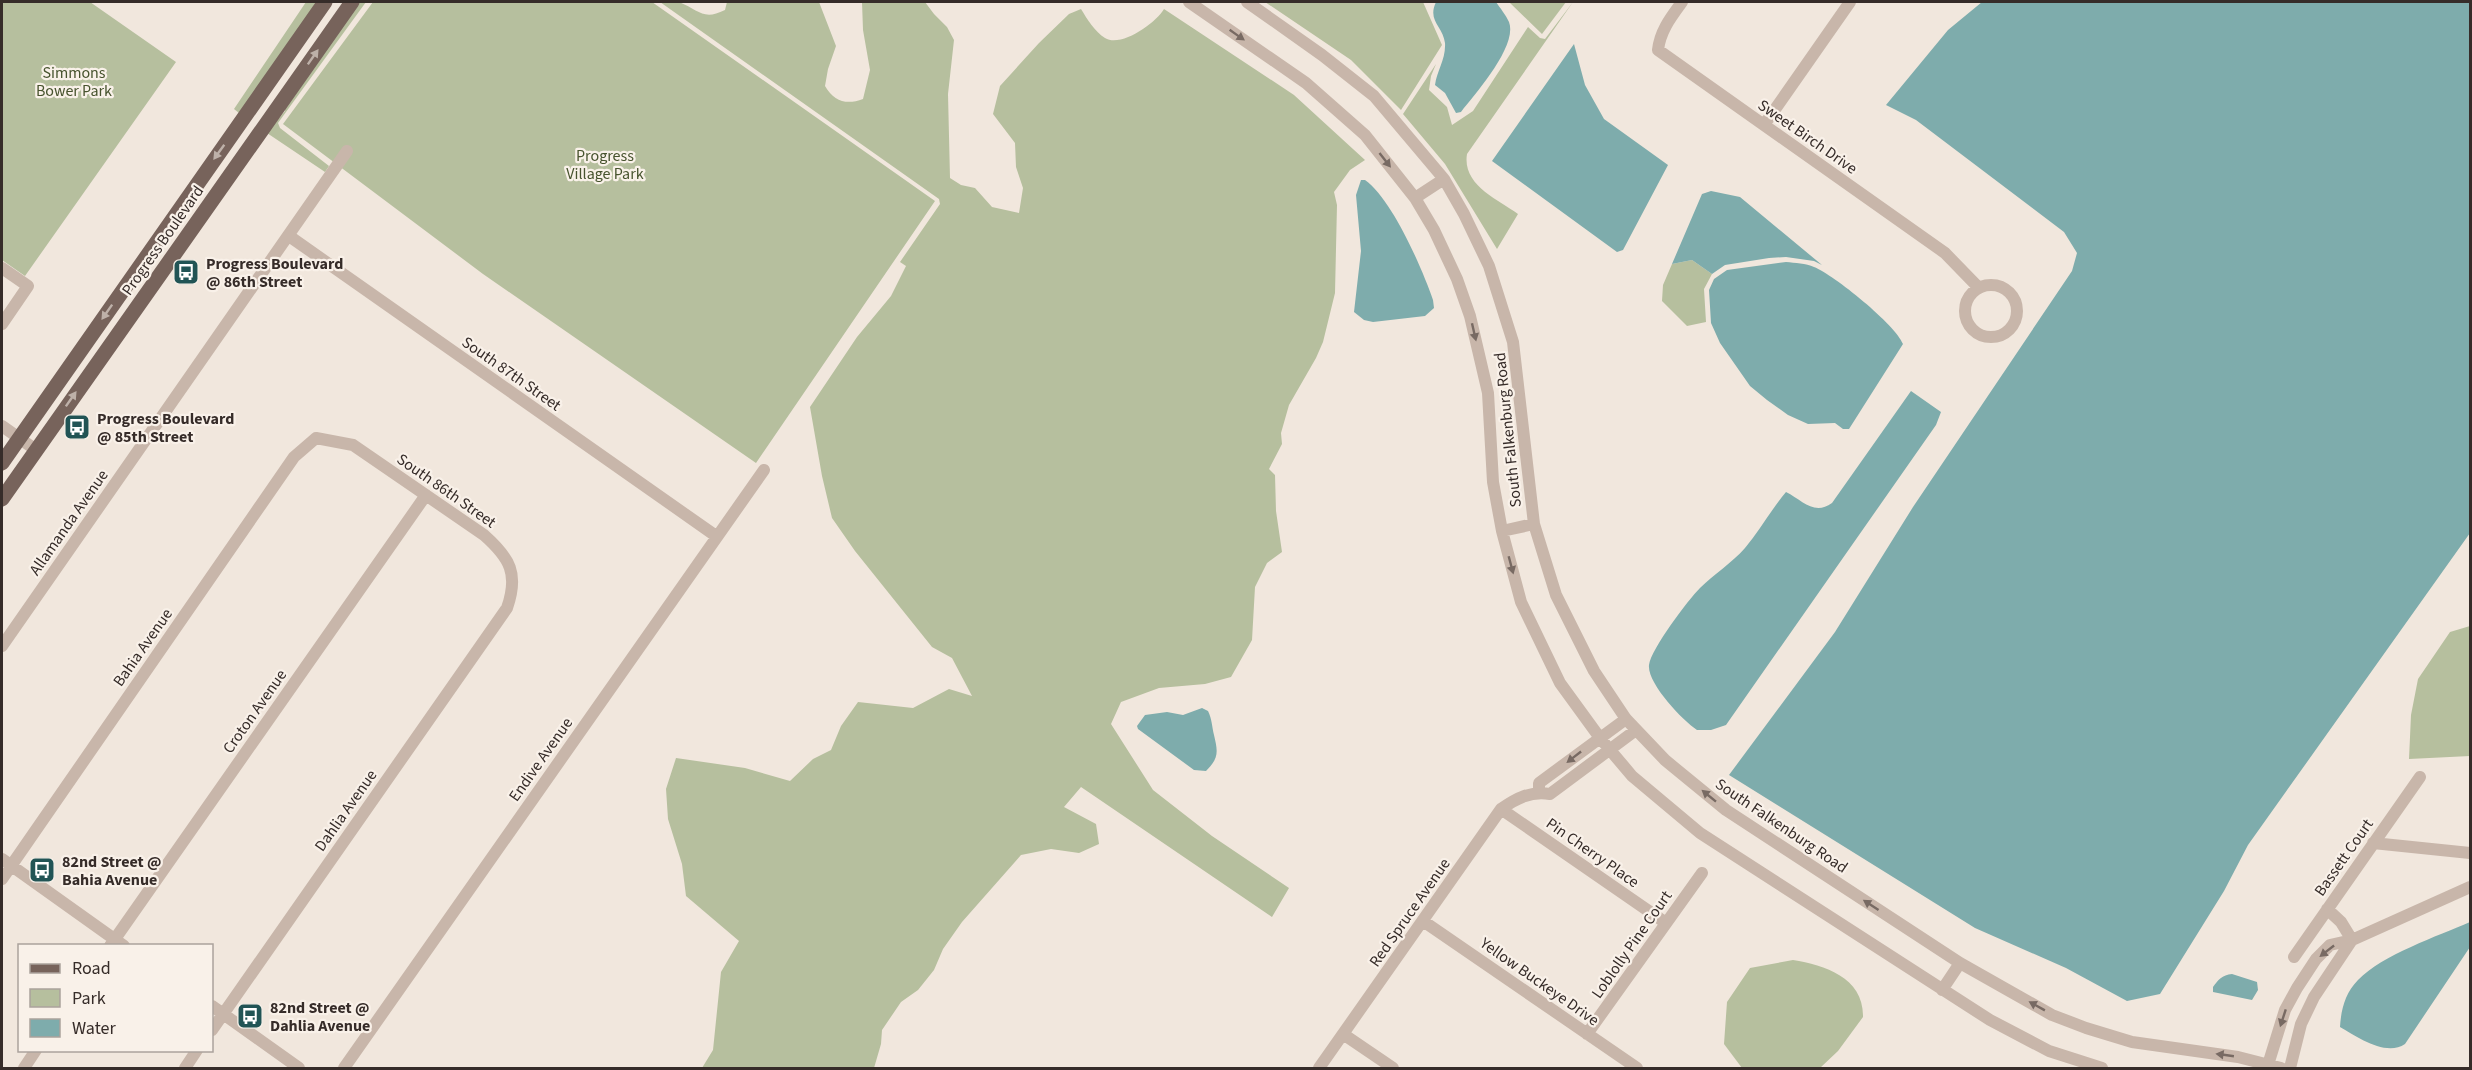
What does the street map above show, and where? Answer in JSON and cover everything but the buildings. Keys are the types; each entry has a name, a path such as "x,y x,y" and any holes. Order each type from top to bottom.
{"main road":[{"name":"Progress Boulevard","path":"2,463 175,213 326,2"},
{"path":"240,123 268,102 279,105 278,85 336,2"},
{"name":"Progress Boulevard","path":"2,499 352,2"},
{"path":"175,213 194,226"}],"street":[{"name":"South Falkenburg Road","path":"1190,2 1305,83 1365,135 1415,198 1434,230 1457,279 1470,316 1488,393 1493,482 1502,531 1521,602 1560,683 1609,750 1632,776 1700,832 1942,990 1990,1020 2049,1051 2102,1068"},
{"name":"South Falkenburg Road","path":"1247,2 1322,55 1374,96 1444,180 1464,214 1489,266 1513,342 1534,524 1556,595 1594,671 1626,719 1665,760 1726,810 1960,963 2052,1015 2132,1042 2238,1057 2268,1067 2281,1068"},
{"name":"Sweet Birch Drive","path":"1682,2 1665,25 1659,39 1658,50 1945,253 1978,288"},
{"path":"1764,125 1850,2"},
{"name":"Allamanda Avenue","path":"2,646 347,151"},
{"path":"1415,198 1444,180"},
{"name":"South 87th Street","path":"289,236 716,536"},
{"path":"2,268 28,286 2,324"},
{"path":"1987,285 2004,289 2015,303 2015,321 2003,334 1995,336 1979,334 1968,323 1965,308 1972,293 1978,288 1987,285"},
{"path":"2,426 36,450"},
{"name":"South 86th Street","path":"316,438 353,445 498,547 509,562 513,578 512,594 507,608"},
{"name":"Bahia Avenue","path":"2,879 6,862 294,457 316,438"},
{"name":"Endive Avenue","path":"344,1068 764,470"},
{"name":"Croton Avenue","path":"116,943 426,495"},
{"path":"1502,531 1534,524"},
{"name":"Dahlia Avenue","path":"213,1029 507,608"},
{"name":"Red Spruce Avenue","path":"1539,792 1539,783 1626,719"},
{"name":"Red Spruce Avenue","path":"1319,1068 1501,809 1519,797 1539,792 1550,794 1636,730"},
{"path":"1557,771 1566,783"},
{"name":"Bassett Court","path":"2294,957 2420,777"},
{"name":"Pin Cherry Place","path":"1501,809 1666,923"},
{"path":"2373,843 2470,853"},
{"path":"6,862 116,943"},
{"name":"Loblolly Pine Court","path":"1587,1034 1702,873"},
{"path":"2268,1067 2285,1010 2316,959 2330,945 2352,940 2470,888"},
{"path":"2327,909 2341,922 2352,940"},
{"name":"Yellow Buckeye Drive","path":"1423,921 1637,1068"},
{"path":"2290,1068 2301,1024 2314,997 2352,940"},
{"path":"1942,990 1960,963"},
{"path":"2297,988 2314,997"},
{"path":"213,1007 299,1068"},
{"path":"1343,1034 1387,1067"},
{"path":"24,1068 35,1052"},
{"path":"185,1068 196,1052"}],"green space":[{"path":"677,1 701,13 711,15 725,10 727,2 819,2 836,46 825,86 837,99 852,102 863,99 870,70 863,30 862,2 925,2 947,27 954,40 948,94 950,178 961,185 975,188 992,207 1019,213 1023,188 1016,167 1015,143 993,114 1000,86 1069,14 1081,9 1105,38 1120,40 1146,27 1164,9 1294,95 1365,160 1350,170 1334,192 1337,205 1335,293 1323,342 1289,405 1281,433 1282,444 1269,469 1275,475 1276,511 1282,552 1267,563 1255,587 1252,640 1231,677 1205,684 1159,688 1121,702 1111,724 1153,790 1212,836 1289,888 1272,917 1081,787 1064,807 1096,824 1099,844 1079,853 1051,849 1021,855 962,922 943,949 934,970 918,990 901,1002 882,1030 881,1044 874,1068 702,1068 713,1050 721,972 739,941 686,896 682,864 668,819 666,789 676,758 745,768 790,781 813,759 831,750 841,726 858,702 913,708 949,689 972,696 952,658 932,647 855,551 832,518 810,407 857,337 891,296 906,266 900,262 940,204 939,199 660,2"},
{"name":"Simmons Bower Park","path":"2,2 90,2 176,62 25,276 2,260"},
{"path":"306,2 318,2 239,113 234,109"},
{"path":"359,2 366,2 278,123 280,128 329,166 325,172 267,133 285,111 285,107"},
{"name":"Progress Village Park","path":"373,2 652,2 935,201 756,463 483,274 283,124"},
{"path":"1265,2 1423,2 1442,45 1401,110 1351,60"},
{"path":"1509,2 1566,2 1542,34"},
{"path":"1573,2 1467,154 1467,165 1475,183 1491,197 1518,214 1497,249 1445,164 1403,114 1436,64 1429,90 1447,107 1452,125 1473,111 1528,27 1540,38 1545,39"},
{"path":"1692,260 1712,274 1704,289 1706,322 1687,326 1662,301 1663,285 1672,264"},
{"path":"2470,626 2470,756 2409,759 2411,715 2418,679 2450,632"},
{"path":"1793,960 1829,970 1850,983 1862,1004 1863,1017 1838,1051 1820,1068 1742,1068 1724,1044 1727,1002 1750,968"}],"water":[{"path":"1436,2 1496,2 1509,22 1510,32 1501,56 1485,82 1461,112 1456,113 1445,93 1435,85 1445,49 1444,37 1433,14"},
{"path":"1982,2 2470,2 2470,533 2248,845 2224,891 2160,994 2127,1001 2066,968 1975,928 1729,775 1835,632 1913,507 2072,271 2077,253 2064,232 1916,120 1886,105 1948,30"},
{"path":"1574,44 1585,85 1604,119 1668,165 1623,250 1617,252 1492,161"},
{"path":"1361,180 1365,180 1375,189 1385,202 1422,270 1434,308 1425,316 1373,322 1364,320 1354,312 1361,251 1356,195"},
{"path":"1711,191 1740,197 1822,265 1814,261 1786,257 1769,258 1725,265 1712,274 1692,260 1672,264 1702,194"},
{"path":"1786,262 1811,266 1835,280 1877,313 1903,344 1849,429 1843,429 1835,423 1808,424 1788,415 1767,400 1750,386 1720,343 1711,323 1709,290 1714,279 1727,270"},
{"path":"1911,391 1941,412 1936,425 1726,725 1711,730 1697,730 1667,701 1650,673 1649,665 1656,648 1679,613 1700,588 1745,548 1786,492 1814,507 1826,507 1832,503"},
{"path":"1202,708 1208,711 1217,750 1213,762 1206,771 1194,770 1137,726 1145,715 1167,712 1183,715"},
{"path":"2470,922 2470,947 2405,1044 2389,1048 2381,1047 2340,1027 2347,996 2358,980 2368,971 2396,954"},
{"path":"2232,974 2257,982 2258,990 2252,1000 2213,992 2213,987 2219,980"}],"place":[{"name":"Progress Boulevard @ 86th Street","path":"186,272"},
{"name":"Progress Boulevard @ 85th Street","path":"77,427"},
{"name":"82nd Street @ Bahia Avenue","path":"42,870"},
{"name":"82nd Street @ Dahlia Avenue","path":"250,1016"}]}
